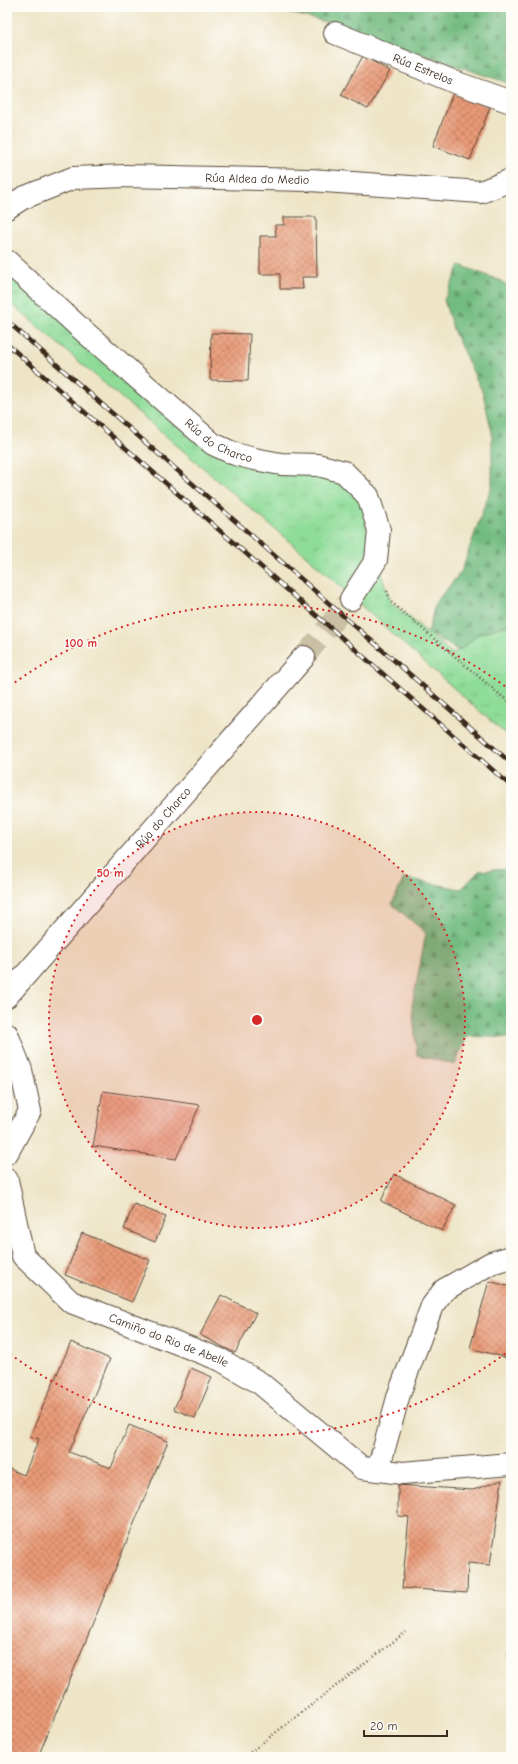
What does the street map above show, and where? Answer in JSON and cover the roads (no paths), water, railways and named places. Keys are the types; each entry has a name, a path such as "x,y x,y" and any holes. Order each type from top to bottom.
{"street":[{"name":"Rúa Estrelos","path":"335,33 457,83 511,102"},
{"name":"Rúa Aldea do Medio","path":"7,208 23,198 73,178 126,176 310,180 481,192 511,180"},
{"name":"Rúa do Charco","path":"7,261 79,327 213,444 235,454 254,459 281,464 318,465 344,472 368,496 379,530 376,560 351,599"},
{"name":"Rúa do Charco","path":"7,996 304,657"},
{"path":"7,1034 22,1070 30,1112 7,1153"},
{"name":"Camiño do Rio de Abelle","path":"7,1180 23,1256 71,1302 221,1360 260,1383 362,1468 402,1472 511,1464"},
{"path":"378,1470 399,1394 432,1306 444,1290 491,1263 511,1257"}],"tunnel":[{"path":"304,657 351,599"}],"railway":[{"path":"7,321 511,763"},
{"path":"7,344 511,786"}]}
